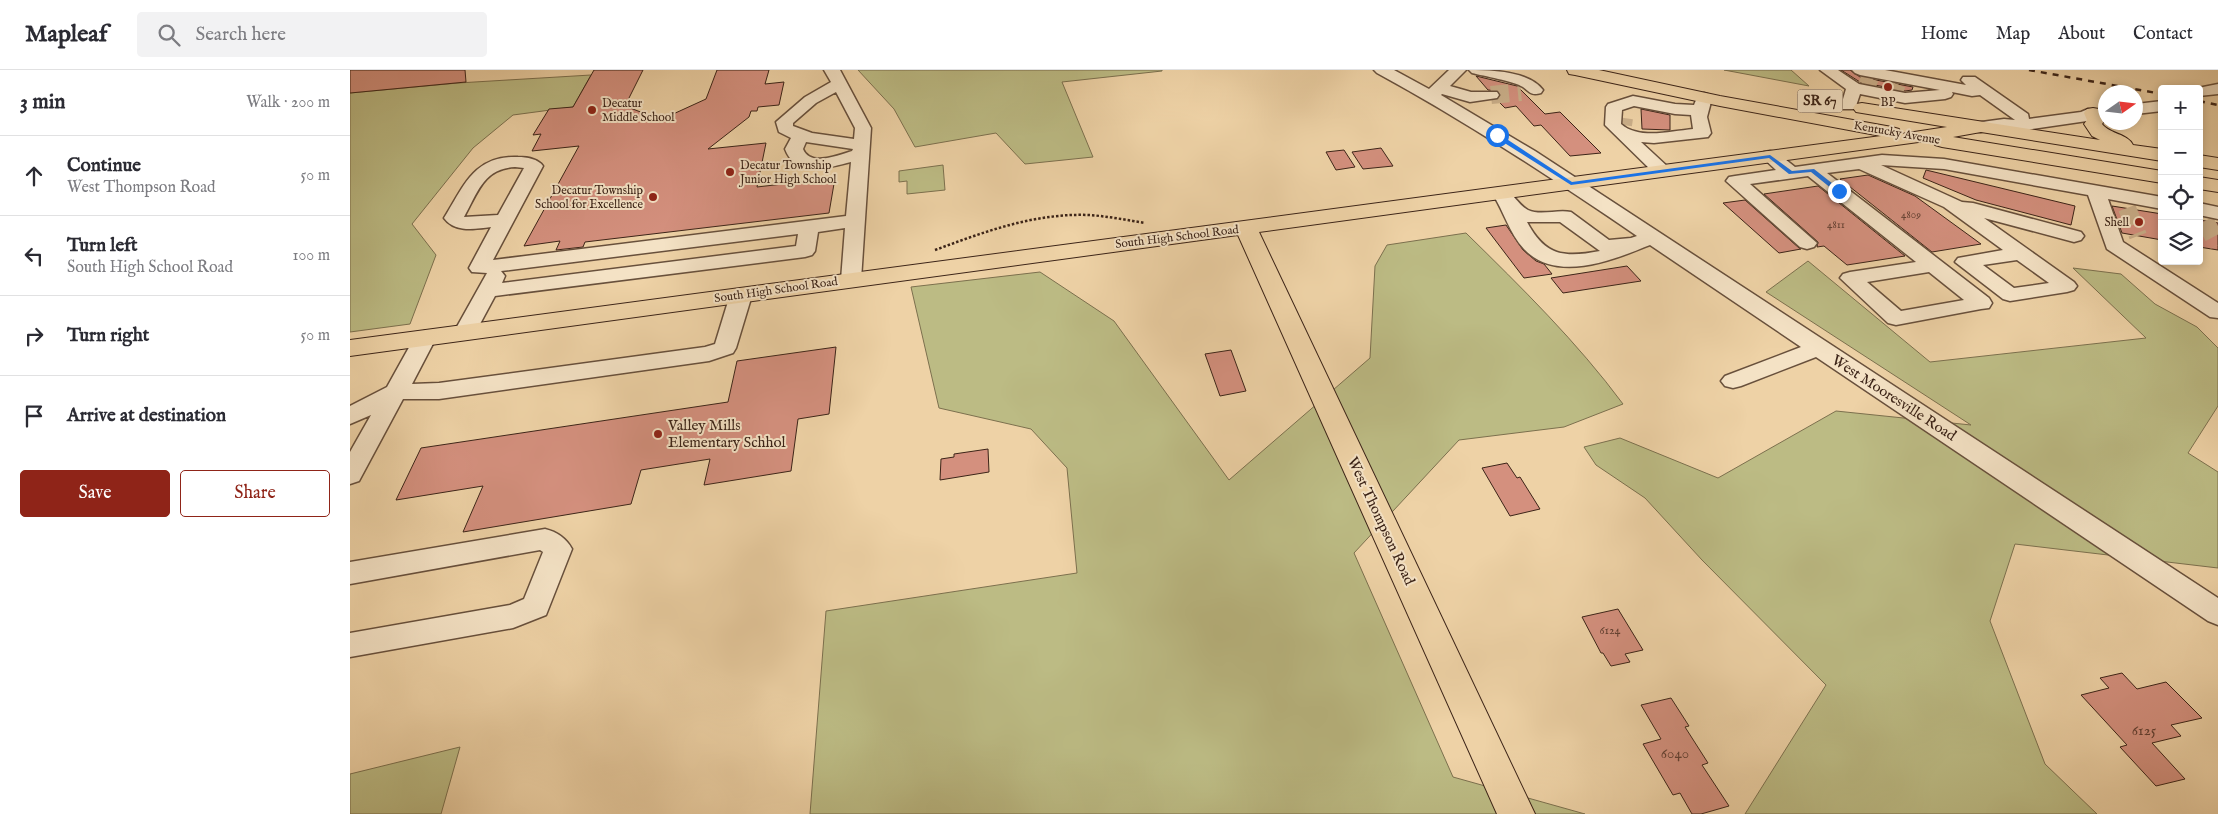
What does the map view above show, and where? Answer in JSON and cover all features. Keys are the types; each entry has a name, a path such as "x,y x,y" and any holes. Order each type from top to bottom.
{"main road":[{"name":"Kentucky Avenue","path":"1575,70 1702,104 1790,114 2158,171"},
{"path":"1609,78 1634,78 1865,120 1971,129"},
{"name":"Kentucky Avenue","path":"1841,104 1971,129 2158,153"},
{"path":"2096,113 2094,126 2105,136 2158,153"},
{"path":"1790,114 1809,132 1805,142 1808,161"},
{"name":"South High School Road","path":"350,348 1246,228 1506,200 1571,184 1770,156 1808,161 1862,154 1927,136 1971,129"},
{"path":"2203,162 2218,164"},
{"path":"2203,167 2218,169"},
{"path":"2203,184 2218,186"},
{"name":"West Thompson Road","path":"1246,228 1516,814"}],"street":[{"path":"1382,70 1484,84 1528,83 1536,90 1521,92"},
{"path":"1828,70 1865,81 1896,87 1906,98 1977,90"},
{"path":"1954,70 1977,90 2022,118"},
{"path":"851,280 863,128 837,77 823,91 784,122 785,128 801,135 861,150"},
{"path":"1444,80 1490,131 1571,184"},
{"path":"1841,104 1865,81"},
{"path":"2203,91 2218,89"},
{"path":"1633,101 1675,108 1702,104 1702,133 1654,138 1624,120 1633,101"},
{"path":"2143,108 2158,106"},
{"name":"South High School Road","path":"2004,124 2006,120 2075,111 2096,113"},
{"name":"South High School Road","path":"1971,129 2004,124 2018,126 2096,113"},
{"path":"1624,120 1662,171"},
{"path":"801,135 794,149 798,158 805,163 820,163 861,150"},
{"path":"1654,138 1654,144 1682,168"},
{"path":"1862,154 1887,160 1944,164 2096,192 2125,202 2158,203"},
{"path":"1862,154 1951,203 2020,253"},
{"path":"1770,156 1791,173"},
{"path":"1807,243 1735,181 1791,173 1808,161 1981,303 1896,318 1850,278 1933,265"},
{"name":"West Mooresville Road","path":"1571,184 1642,241 1818,348 2218,612"},
{"path":"2096,192 2114,244 2215,308"},
{"path":"1506,200 1518,225 1533,246 1552,260 1570,262 1605,256 1642,241"},
{"path":"1506,200 1529,217 1564,216 1605,246 1642,241"},
{"path":"1951,203 2074,236"},
{"path":"505,220 478,268 856,221"},
{"path":"487,291 805,250 809,227"},
{"path":"2138,236 2149,267"},
{"path":"465,332 501,265"},
{"path":"350,416 395,392 439,391 709,354 725,348 741,295"},
{"path":"350,475 425,338"},
{"path":"1733,381 1818,348"},
{"path":"350,573 544,539 558,549 536,607 512,616 350,645"}],"path":[{"path":"928,252 1001,226 1048,216 1082,213 1148,223"}],"shaded area":[{"path":"858,70 1162,71 1062,82 1093,157 1025,164 996,133 915,147 894,109"},
{"path":"1724,70 1791,70 1809,86"},
{"path":"591,75 573,107 513,115 473,148 412,224 436,255 410,324 350,332 350,93 458,83"},
{"path":"943,165 945,190 907,194 907,181 899,182 899,171"},
{"path":"1466,233 1568,337 1623,404 1564,427 1459,440 1354,553 1453,777 1585,814 810,814 826,611 1077,573 1067,468 1031,429 939,408 911,287 1040,272 1114,321 1229,480 1370,358 1375,266 1387,245"},
{"path":"1808,261 1930,362 2146,338 2073,268 2121,274 2155,304 2197,327 2218,348 2218,406 2188,453 2218,472 2218,568 2015,544 1990,621 2045,764 2097,814 1745,814 1826,685 1702,560 1645,498 1596,465 1584,447 1620,438 1718,478 1836,411 1971,425 1766,292"},
{"path":"460,747 441,814 350,814 350,774"}],"building":[{"path":"350,70 465,70 466,82 350,93"},
{"path":"594,70 643,70 625,106 651,116 671,115 706,99 717,70 769,70 765,84 784,82 779,105 758,107 757,111 751,111 749,117 708,149 766,143 757,187 835,178 829,213 585,242 583,247 556,250 560,241 524,246 579,146 532,151 541,134 533,135 549,109 573,107"},
{"path":"1841,70 1850,70 1860,77 1913,87 1912,90 1905,91 1860,82"},
{"path":"1476,76 1517,86 1545,114 1560,112 1601,153 1570,156 1541,125 1534,126 1516,106 1505,108 1497,100 1501,96 1499,91 1488,90"},
{"path":"1641,109 1670,115 1670,130 1642,129"},
{"path":"1381,148 1393,166 1363,169 1352,152"},
{"path":"1344,150 1355,167 1336,170 1326,152"},
{"path":"1926,170 2075,206 2071,225 1976,200 1923,178"},
{"path":"1868,175 1915,196 1981,244 1932,252 1840,179"},
{"path":"1818,186 1905,256 1847,265 1824,246 1817,247 1818,242 1764,194"},
{"path":"1745,200 1801,249 1779,253 1723,203"},
{"name":"Shell","path":"2112,206 2158,213 2158,239 2122,233"},
{"path":"2203,221 2218,223 2218,250 2203,248"},
{"path":"1506,225 1523,250 1536,261 1544,264 1552,274 1524,278 1486,228"},
{"path":"1627,266 1641,281 1563,293 1551,278"},
{"name":"Valley Mills Elementary Schhol","path":"836,347 829,414 798,419 791,471 704,485 710,459 641,470 631,504 463,532 483,486 396,500 421,448 728,402 737,361"},
{"path":"1231,350 1246,391 1220,396 1205,354"},
{"path":"988,449 989,472 940,480 941,459 954,457 954,454"},
{"path":"1507,463 1517,478 1520,477 1540,509 1510,516 1482,468"},
{"path":"1618,609 1643,650 1625,654 1630,662 1611,666 1603,653 1601,653 1582,617"},
{"path":"2122,673 2137,689 2166,682 2202,718 2171,725 2181,736 2152,743 2185,779 2156,786 2120,747 2127,745 2081,695 2109,688 2100,678"},
{"path":"1671,698 1689,726 1685,727 1708,763 1702,765 1729,806 1701,814 1692,814 1680,793 1673,795 1643,744 1661,739 1641,705"}],"tunnel":[{"path":"1867,85 1870,78"},
{"path":"1894,91 1897,84"},
{"path":"1491,95 1521,92"},
{"path":"1623,125 1624,118"},
{"path":"2127,208 2138,236"},
{"path":"2205,221 2218,245"}],"railway":[{"path":"2029,70 2158,93"},
{"path":"2203,102 2218,105"}],"place":[{"name":"BP","path":"1888,87"},
{"name":"Decatur Middle School","path":"592,110"},
{"name":"Decatur Township Junior High School","path":"730,172"},
{"name":"Decatur Township School for Excellence","path":"653,197"},
{"name":"Shell","path":"2139,222"},
{"name":"Valley Mills Elementary Schhol","path":"658,434"}],"route":[{"path":"1497,135 1571,184 1770,156 1791,173 1812,170 1839,191"}]}
